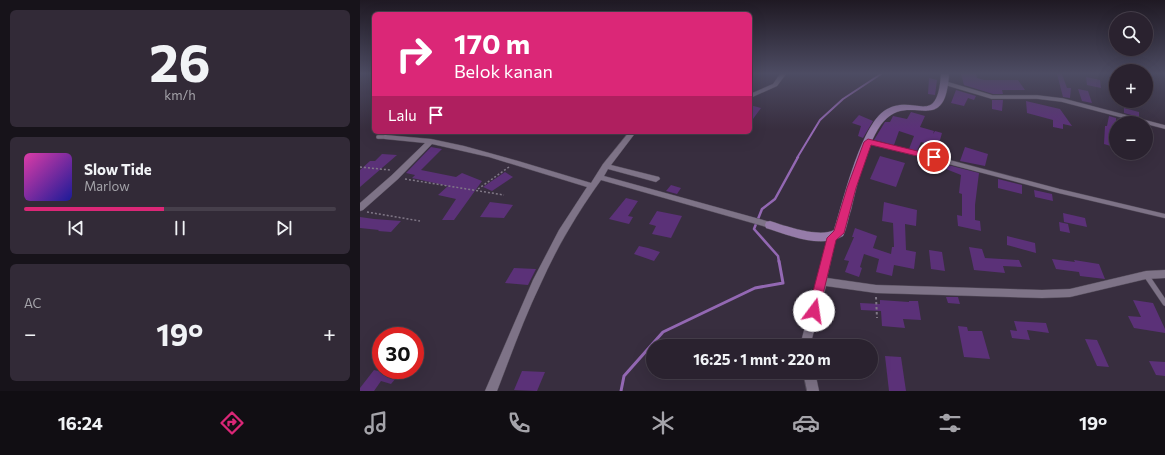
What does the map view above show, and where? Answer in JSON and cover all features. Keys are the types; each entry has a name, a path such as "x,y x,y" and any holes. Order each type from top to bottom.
{"street":[{"path":"807,339 832,238 839,233 851,188 868,142 878,122 887,112 905,108 925,109 935,107 939,104 942,92"},
{"path":"491,391 530,298 554,248 598,177 631,134"},
{"path":"384,136 431,141 516,163 592,186"},
{"path":"360,210 431,141"},
{"path":"606,166 656,179"},
{"path":"598,177 770,226 832,238"},
{"path":"822,281 876,289 1042,294 1070,293 1146,275 1165,274"},
{"path":"810,379 813,391"}],"lane":[{"path":"980,92 992,97 1038,97 1062,100 1165,127"},
{"path":"868,142 947,161 1059,191 1165,216"},
{"path":"1146,275 1165,303"}],"path":[{"path":"477,190 516,163"},
{"path":"360,167 401,171"},
{"path":"395,177 504,195"},
{"path":"360,210 420,221"},
{"path":"876,289 877,318"}],"building":[{"path":"928,92 935,92 935,95 928,94"},
{"path":"955,92 963,92 976,96 974,100 968,98 964,106 951,103"},
{"path":"987,92 1003,92 1003,94"},
{"path":"1062,92 1071,92 1070,98 1063,97"},
{"path":"1079,92 1088,92 1092,103 1082,101"},
{"path":"992,100 1003,100 1002,111 992,109"},
{"path":"1026,101 1060,109 1072,126 1063,124 1063,129 1053,127 1053,120 1027,113"},
{"path":"752,106 761,108 752,120"},
{"path":"1124,108 1139,112 1139,116 1135,116 1124,113"},
{"path":"911,112 925,116 920,127 934,131 933,134 935,131 942,133 938,147 921,142 917,151 909,149 914,136 899,131 894,145 874,140 885,122 890,122 893,116 907,119"},
{"path":"859,115 873,121 863,138 858,136 861,126 852,123"},
{"path":"1109,116 1109,146 1104,144 1105,126 1107,126"},
{"path":"431,147 442,149 421,170 456,177 462,173 482,181 454,220 442,220 456,199 438,195 448,186 412,178 415,175 406,173"},
{"path":"965,147 988,154 985,166 960,161"},
{"path":"382,154 397,155 360,187 360,170 370,161 375,161"},
{"path":"880,156 905,163 896,187 870,179"},
{"path":"948,165 979,173 975,205 975,220 980,221 981,231 958,226 957,215 962,216 962,194 959,193 961,175 946,169"},
{"path":"505,172 513,177 492,191 483,187"},
{"path":"998,179 1022,185 1022,194 998,188"},
{"path":"671,185 681,188 677,194 666,191"},
{"path":"1034,190 1052,194 1053,201 1035,197"},
{"path":"626,198 638,201 628,216 633,217 629,224 609,219"},
{"path":"490,202 513,205 504,218 480,217"},
{"path":"884,202 917,210 916,226 905,224 906,250 916,252 914,269 894,265 892,276 876,272 879,259 864,254 859,277 845,272 849,261 844,260 854,237 852,237 855,228 877,236 873,248 891,254 892,247 894,247 893,223 882,221"},
{"path":"657,211 682,216 671,238 652,234 656,226 649,224"},
{"path":"1063,213 1085,218 1087,227 1064,222"},
{"path":"360,217 401,221 391,232 378,231 379,230 360,228"},
{"path":"1059,222 1068,224 1070,233 1060,231"},
{"path":"1007,236 1035,243 1036,253 1007,245"},
{"path":"639,246 660,252 654,261 634,254"},
{"path":"969,247 982,249 985,258 1019,260 1022,267 1003,266 1005,273 974,270"},
{"path":"929,250 942,252 945,271 931,269"},
{"path":"1052,259 1075,262 1074,260 1099,264 1105,279 1080,276 1079,272 1056,269"},
{"path":"514,268 536,269 528,285 505,283"},
{"path":"946,297 958,297 960,304 948,303"},
{"path":"880,300 909,302 918,301 921,320 903,319 905,328 882,326 881,311 861,310 860,303 880,304"},
{"path":"1133,300 1153,303 1165,329 1165,333 1134,328 1128,316 1141,317"},
{"path":"1014,321 1046,323 1049,333 1027,330 1030,340 1012,338 1010,330 1017,331"},
{"path":"958,326 967,327 968,331 982,331 990,359 964,357"},
{"path":"1085,339 1097,340 1109,367 1097,366"},
{"path":"885,356 901,357 906,391 889,391"},
{"path":"1149,361 1165,362 1165,376 1156,375"},
{"path":"522,371 545,372 537,391 514,390"},
{"path":"372,373 372,379 395,379 391,384 381,381 374,391 360,391 360,388"}],"waterway":[{"path":"797,158 820,120 843,99 853,92"},
{"path":"779,262 778,256 754,229 762,209 775,199 798,157"},
{"path":"621,391 624,376 663,332 755,288 783,283 779,261"}],"route":[{"path":"814,311 832,238 839,233 851,188 868,142 934,157"}]}
